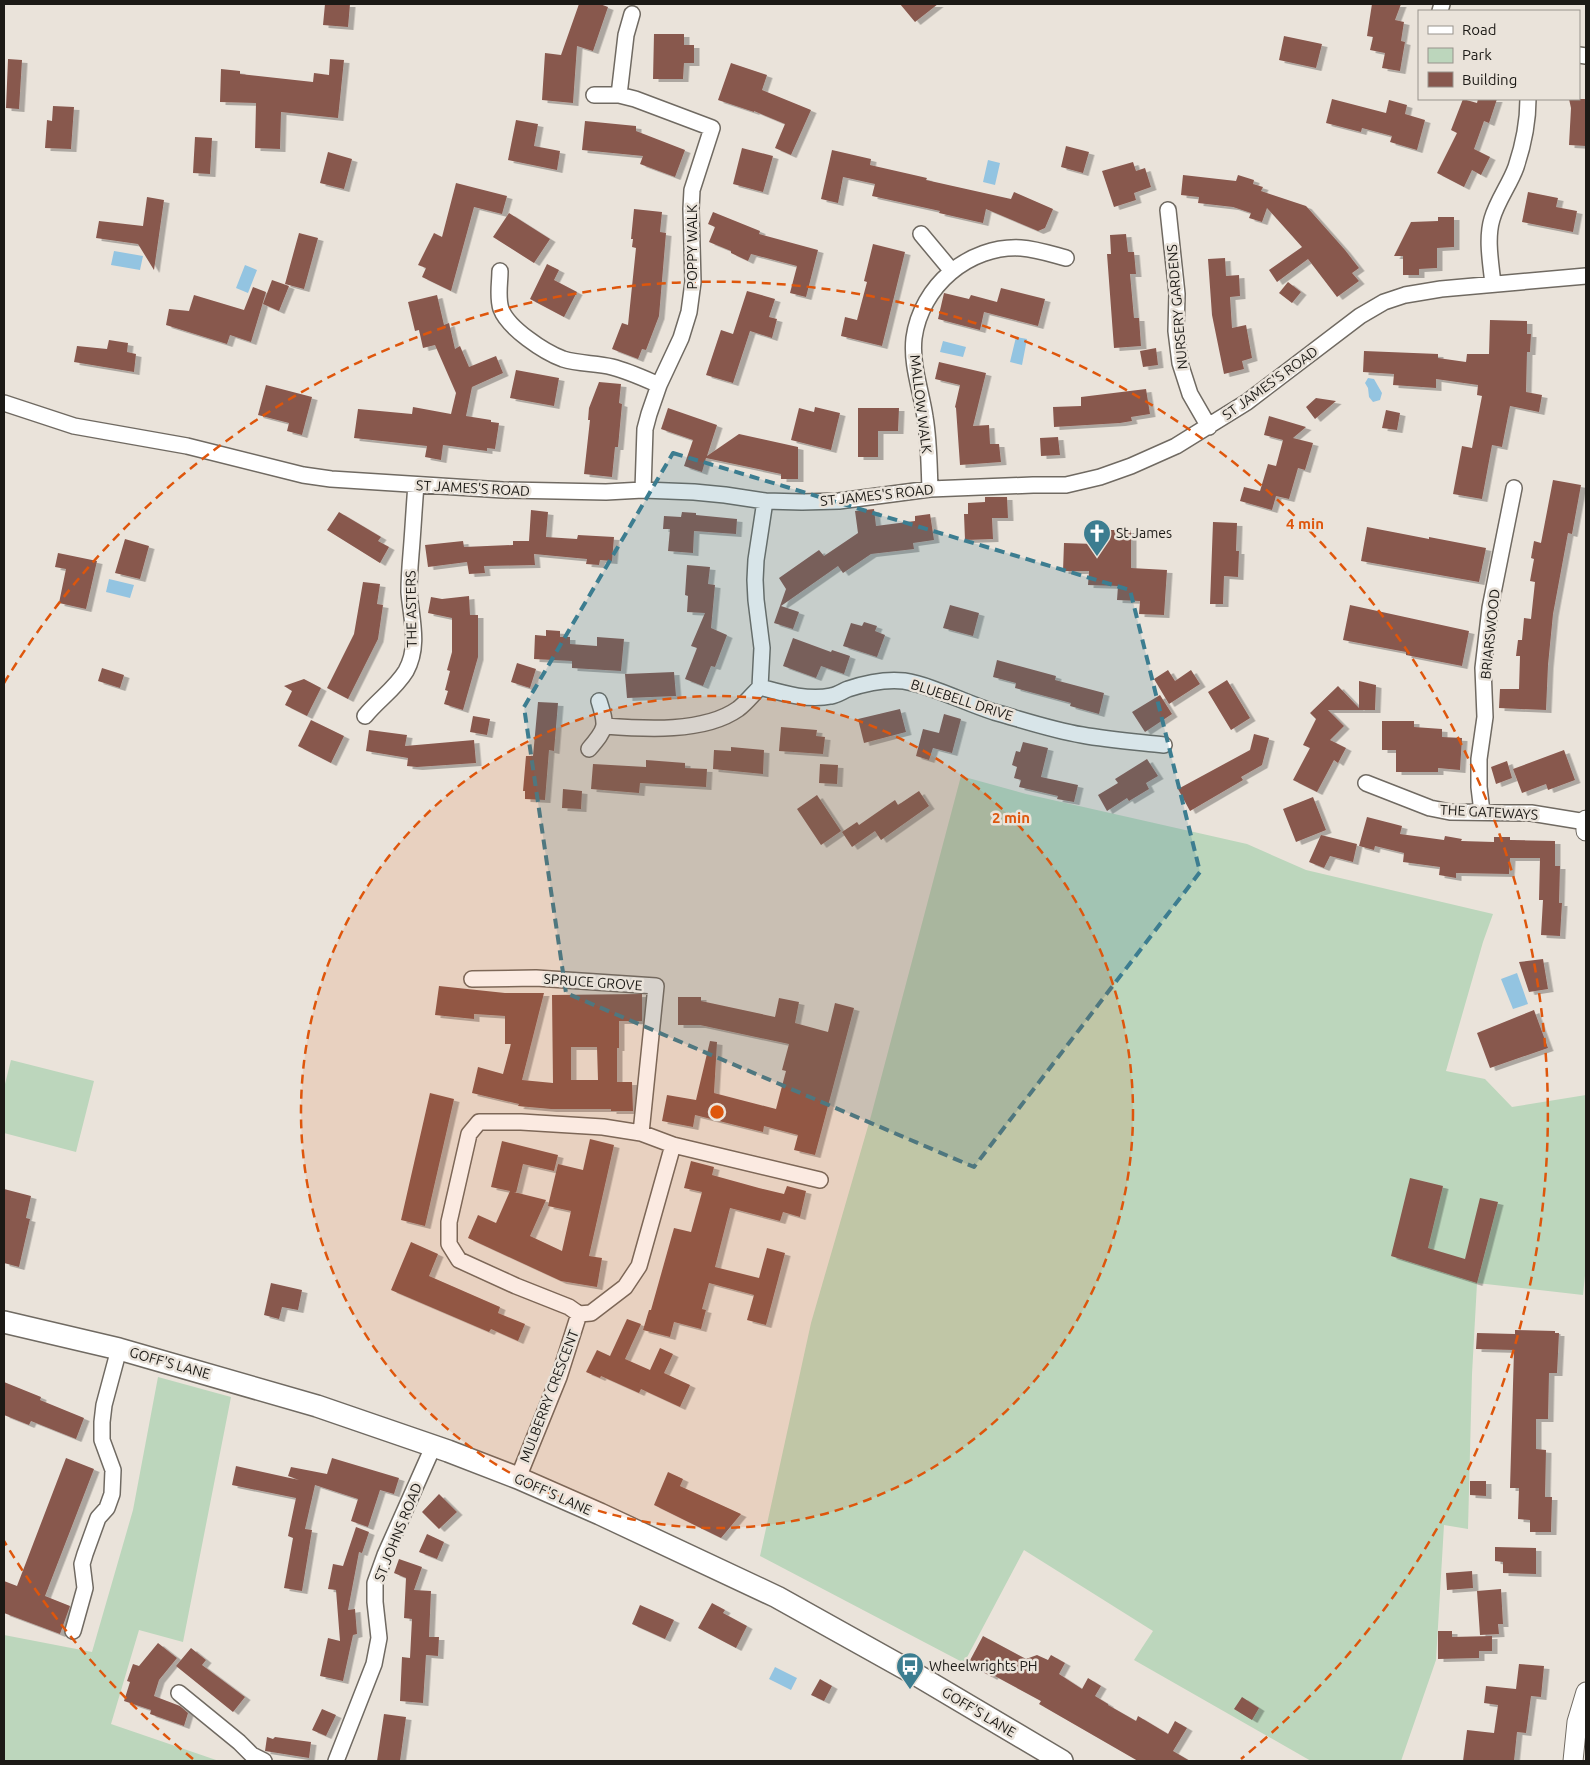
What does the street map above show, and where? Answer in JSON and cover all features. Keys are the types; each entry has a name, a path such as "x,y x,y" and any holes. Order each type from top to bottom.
{"main road":[{"name":"GOFF'S LANE","path":"4,1322 119,1349 317,1406 518,1478 777,1597 883,1656 1062,1761"}],"street":[{"path":"619,95 626,36 632,14"},
{"name":"POPPY WALK","path":"594,95 619,95 635,99 712,128 692,190 694,282 689,312 681,338 659,385 646,429 643,490"},
{"path":"1493,284 1490,254 1492,219 1516,167 1524,136 1528,100"},
{"name":"NURSERY GARDENS","path":"1168,210 1178,294 1176,331 1180,363 1190,394 1209,427"},
{"path":"922,234 951,270"},
{"name":"MALLOW WALK","path":"930,489 926,427 916,378 914,338 919,318 926,302 951,270 977,256 998,249 1020,248 1066,258"},
{"path":"500,270 499,300 507,319 517,330 548,352 563,359 627,371 659,385"},
{"name":"ST JAMES'S ROAD","path":"4,403 74,426 187,446 303,475 331,479 503,490 606,492 643,490 725,494 765,501 839,501 930,489 1066,485 1100,477 1131,466 1176,446 1247,402 1360,316 1384,302 1406,295 1441,289 1586,276"},
{"name":"THE ASTERS","path":"365,716 375,704 392,691 406,670 411,658 414,638 409,592 416,485"},
{"name":"BRIARSWOOD","path":"1482,812 1479,759 1486,717 1483,668 1490,608 1514,488"},
{"path":"605,726 646,730 704,723 724,716 738,708 760,687 762,648 755,580 756,560 765,501"},
{"name":"BLUEBELL DRIVE","path":"760,687 787,695 806,697 831,696 850,688 878,682 892,680 906,682 1038,725 1082,735 1164,746"},
{"path":"589,749 605,726 599,701"},
{"name":"THE GATEWAYS","path":"1366,783 1430,808 1450,812 1531,813 1586,821"},
{"path":"1586,821 1586,831"},
{"name":"SPRUCE GROVE","path":"472,979 536,978 656,986 641,1133"},
{"name":"MULBERRY CRESCENT","path":"673,1145 639,1266 625,1287 591,1313 580,1314 569,1307 516,1286 459,1260 449,1244 449,1222 470,1134 479,1122 521,1122 603,1127 641,1133 673,1145 820,1180"},
{"name":"MULBERRY CRESCENT","path":"518,1478 559,1377 580,1314"},
{"path":"73,1630 85,1588 82,1564 98,1518 107,1508 112,1494 113,1470 102,1440 102,1422 104,1405 119,1349"},
{"name":"ST JOHNS ROAD","path":"336,1761 374,1664 379,1638 375,1583 385,1555 433,1447"},
{"path":"1573,1761 1577,1722 1586,1692"},
{"path":"178,1693 239,1742 252,1755 264,1761"}],"highlighted area":[{"path":"673,453 1130,590 1200,872 974,1167 566,993 524,707"}],"green space":[{"path":"961,776 1026,794 1247,844 1306,870 1493,914 1483,942 1446,1071 1485,1079 1512,1107 1586,1095 1586,1266 1583,1295 1477,1283 1472,1374 1468,1529 1444,1525 1436,1660 1401,1761 1311,1761 1134,1660 1153,1631 1024,1550 964,1663 760,1556 811,1323 871,1116"},
{"path":"11,1060 94,1081 76,1152 4,1133 4,1088"},
{"path":"158,1377 231,1397 183,1642 139,1630 111,1724 219,1761 4,1761 4,1635 92,1652 133,1510"}],"water":[{"path":"988,160 1000,163 995,185 983,182"},
{"path":"114,251 143,256 140,270 111,265"},
{"path":"245,265 257,270 248,293 236,288"},
{"path":"1016,337 1027,339 1022,365 1010,362"},
{"path":"943,341 966,347 963,357 940,352"},
{"path":"1368,378 1374,379 1382,393 1380,400 1373,402 1369,397 1368,388 1365,383"},
{"path":"109,579 134,585 130,598 106,592"},
{"path":"1517,973 1528,1004 1513,1009 1501,979"},
{"path":"775,1667 797,1678 791,1690 769,1679"}],"building":[{"path":"325,4 350,4 348,27 323,25"},
{"path":"579,4 600,4 608,7 593,51 577,46 573,103 542,100 545,53 561,55"},
{"path":"900,4 938,4 915,22"},
{"path":"1372,4 1401,4 1395,20 1404,22 1401,41 1405,42 1400,71 1382,68 1385,53 1370,50 1373,37 1367,36"},
{"path":"654,34 684,34 684,45 694,45 694,63 684,63 683,79 653,79"},
{"path":"1284,36 1322,44 1316,68 1279,60"},
{"path":"8,59 22,60 19,109 6,108"},
{"path":"330,59 344,60 338,118 281,112 280,149 255,148 256,103 220,102 221,69 240,71 240,74 313,82 314,73 329,75"},
{"path":"731,63 767,75 762,90 811,110 791,155 775,148 785,124 754,111 718,100"},
{"path":"1332,99 1386,113 1389,100 1407,105 1405,114 1425,120 1417,150 1390,142 1392,136 1362,128 1361,132 1326,123"},
{"path":"1586,99 1586,146 1569,145 1571,108 1569,100"},
{"path":"1463,100 1477,103 1478,100 1497,100 1489,123 1484,121 1474,149 1490,157 1481,175 1472,170 1464,187 1437,173 1457,133 1451,130"},
{"path":"53,106 74,107 71,149 45,148 47,120 52,121"},
{"path":"516,120 538,124 534,146 560,151 557,170 508,160"},
{"path":"585,121 636,126 636,131 685,150 675,177 640,164 643,156 582,150"},
{"path":"195,137 212,138 210,174 193,173"},
{"path":"1066,146 1089,152 1083,173 1061,167"},
{"path":"742,148 773,156 763,192 733,184"},
{"path":"832,150 871,159 870,165 927,178 926,180 1011,199 1014,192 1053,209 1045,228 1038,231 986,209 983,223 872,196 875,184 843,177 838,203 821,199"},
{"path":"328,152 352,159 344,189 320,183"},
{"path":"1133,162 1136,171 1145,168 1151,187 1134,193 1136,200 1114,207 1102,171"},
{"path":"1183,175 1236,181 1238,175 1254,180 1253,184 1263,187 1261,191 1306,206 1359,268 1352,273 1359,281 1337,297 1308,259 1277,282 1269,270 1302,247 1267,208 1262,222 1249,218 1251,213 1233,207 1198,203 1199,197 1181,195"},
{"path":"456,183 507,196 502,214 474,207 451,291 422,277 426,268 418,265 434,233 442,237"},
{"path":"1528,192 1558,198 1556,207 1577,211 1573,232 1522,222"},
{"path":"147,197 164,200 154,270 138,244 96,238 99,221 143,226"},
{"path":"634,209 662,212 660,232 666,233 659,316 646,350 642,349 638,359 612,349 622,323 628,325 636,248 632,247 633,239 631,239"},
{"path":"713,212 760,231 759,234 818,250 806,297 790,293 797,266 751,254 748,261 731,253 731,251 709,242 715,227 708,224"},
{"path":"509,213 550,239 534,263 493,237"},
{"path":"1438,217 1454,217 1454,247 1437,248 1437,268 1419,269 1419,275 1403,275 1403,256 1394,256 1411,222 1438,221"},
{"path":"299,233 318,238 304,289 285,284"},
{"path":"1126,234 1128,252 1134,252 1136,274 1130,274 1134,318 1139,318 1141,346 1114,348 1107,254 1111,254 1110,235"},
{"path":"873,244 905,252 882,346 841,336 845,317 857,320 867,282 864,281"},
{"path":"1225,258 1226,276 1239,275 1240,296 1230,297 1232,328 1246,325 1252,358 1242,361 1244,369 1224,374 1212,315 1208,259"},
{"path":"547,264 559,270 554,280 577,292 564,317 530,299"},
{"path":"272,280 289,286 279,311 263,304"},
{"path":"1288,282 1301,292 1292,303 1279,293"},
{"path":"253,287 266,292 251,342 230,335 227,344 166,325 169,309 189,311 194,295 244,310"},
{"path":"1001,288 1045,299 1038,326 984,312 980,330 938,319 944,293 969,299 971,295 997,302"},
{"path":"747,291 775,299 769,317 777,319 772,338 750,331 733,383 706,375 721,330 733,334"},
{"path":"437,295 444,325 449,323 455,349 460,346 469,367 496,356 503,373 472,387 466,416 499,423 495,449 487,448 487,451 443,445 441,460 425,457 427,446 354,438 358,409 412,414 413,407 451,414 456,393 435,345 423,348 419,330 415,331 408,302"},
{"path":"1490,320 1527,321 1527,334 1531,334 1530,352 1527,352 1526,392 1542,395 1539,412 1510,406 1502,447 1492,445 1482,499 1453,494 1462,446 1472,448 1482,396 1477,395 1478,385 1436,379 1436,388 1393,385 1394,374 1363,372 1364,351 1438,354 1438,358 1466,362 1467,354 1489,354"},
{"path":"109,340 128,343 127,352 136,354 134,372 74,362 77,346 107,349"},
{"path":"1156,348 1158,365 1143,367 1140,351"},
{"path":"939,362 986,373 973,426 989,425 990,444 999,444 1001,462 960,465 955,407 960,385 935,379"},
{"path":"516,370 559,378 554,406 510,398"},
{"path":"599,382 621,384 619,403 622,404 618,447 615,447 612,477 584,474 590,420 588,420 589,408"},
{"path":"266,385 312,397 302,435 287,431 289,423 258,415"},
{"path":"1146,389 1150,414 1131,417 1132,421 1120,423 1054,427 1053,407 1081,406 1081,397"},
{"path":"1316,398 1336,401 1315,419 1306,407"},
{"path":"815,407 840,413 831,450 791,440 799,408 814,412"},
{"path":"668,408 717,425 707,456 739,434 798,447 798,479 781,479 781,474 706,458 702,472 684,466 693,440 661,429"},
{"path":"858,408 899,408 898,431 878,431 878,457 858,457"},
{"path":"1386,410 1400,413 1397,430 1382,428"},
{"path":"1269,416 1306,427 1293,438 1313,443 1305,470 1298,468 1289,499 1276,496 1272,510 1240,501 1244,487 1260,491 1268,464 1276,466 1283,440 1264,435"},
{"path":"1058,437 1060,455 1041,456 1040,438"},
{"path":"1553,480 1581,485 1572,534 1568,533 1553,614 1546,710 1499,708 1500,689 1519,689 1520,656 1516,656 1518,640 1522,640 1524,618 1531,619 1535,582 1530,581 1534,559 1531,558 1534,541 1541,543"},
{"path":"985,497 1007,497 1008,518 992,518 993,539 965,540 964,514 968,514 968,503 985,502"},
{"path":"874,509 876,526 915,521 915,516 930,514 934,540 913,543 914,549 871,554 843,573 838,566 781,606 799,612 793,629 774,623 786,589 779,578 819,550 824,556 858,533 855,511"},
{"path":"531,510 548,512 546,537 577,539 578,535 614,537 612,561 600,560 599,565 586,564 587,559 534,554 535,565 484,566 485,573 469,574 467,562 428,567 425,545 463,541 464,547 513,545 513,541 529,541"},
{"path":"339,512 381,537 378,541 389,547 380,563 327,530"},
{"path":"682,512 737,519 736,534 694,531 693,553 668,551 670,529 663,529 664,516 681,517"},
{"path":"1213,522 1237,523 1236,551 1239,551 1238,577 1224,576 1223,604 1210,604"},
{"path":"1367,527 1486,548 1479,582 1361,561"},
{"path":"1097,530 1131,530 1131,568 1167,570 1164,615 1139,614 1140,601 1117,600 1118,586 1088,585 1089,571 1063,571 1064,543 1096,544"},
{"path":"125,539 149,546 140,579 115,573"},
{"path":"58,553 97,561 86,609 59,603 66,569 55,567"},
{"path":"687,565 710,567 708,584 715,585 711,628 727,635 715,667 711,666 703,686 685,679 697,648 691,646 705,613 687,612 688,596 685,595"},
{"path":"363,582 380,584 377,604 383,605 378,639 348,699 327,688 354,634"},
{"path":"469,596 470,615 478,615 478,657 463,710 444,704 448,691 445,690 450,671 447,670 452,652 452,618 428,613 431,597 442,599"},
{"path":"950,605 979,613 973,636 943,628"},
{"path":"1350,605 1469,631 1462,666 1406,655 1406,652 1343,640"},
{"path":"864,622 877,626 875,631 885,635 877,657 843,646 851,623 862,626"},
{"path":"546,630 560,631 560,637 570,637 570,644 597,646 597,637 624,639 621,671 572,668 572,661 534,659 535,635 546,636"},
{"path":"793,638 831,652 832,650 850,656 844,674 821,666 816,678 783,666"},
{"path":"997,660 1056,676 1055,680 1104,693 1099,714 1070,706 1071,703 1015,688 1016,683 993,677"},
{"path":"517,663 536,669 530,688 511,682"},
{"path":"102,668 124,675 120,688 98,681"},
{"path":"1168,670 1175,681 1191,670 1200,684 1169,704 1154,679"},
{"path":"674,672 676,696 627,698 625,674"},
{"path":"304,679 321,688 307,716 285,705 292,691 284,686"},
{"path":"1227,680 1250,718 1231,730 1208,692"},
{"path":"1359,681 1376,685 1375,710 1328,710 1344,726 1330,740 1346,748 1338,763 1334,760 1317,792 1293,780 1310,748 1303,745 1316,719 1310,713 1338,686 1359,708"},
{"path":"1160,695 1172,714 1145,732 1132,712"},
{"path":"538,702 558,703 554,751 549,750 545,800 525,799 525,791 523,791 526,756 533,756"},
{"path":"900,709 906,732 864,743 858,719"},
{"path":"944,714 961,719 952,753 933,748 929,760 916,756 923,729 939,733"},
{"path":"473,716 490,719 487,735 470,732"},
{"path":"311,720 344,736 331,763 298,746"},
{"path":"1382,721 1414,721 1414,727 1442,729 1442,737 1462,738 1460,770 1438,768 1438,772 1396,772 1396,750 1382,750"},
{"path":"781,727 817,730 816,736 825,737 823,754 779,751"},
{"path":"369,730 407,735 405,746 474,740 476,763 407,766 408,758 366,751"},
{"path":"1254,734 1269,738 1262,765 1241,777 1243,780 1190,811 1178,789 1250,750"},
{"path":"1023,742 1048,748 1041,777 1078,785 1074,802 1057,799 1058,796 1019,787 1021,780 1014,778 1017,767 1012,765 1016,751 1020,752"},
{"path":"731,747 764,750 763,774 713,769 714,750 731,751"},
{"path":"1564,750 1575,780 1548,790 1546,784 1522,793 1513,769"},
{"path":"1147,759 1158,776 1146,783 1149,789 1129,801 1127,798 1107,811 1098,795 1118,783 1115,779"},
{"path":"646,760 685,763 685,768 707,769 706,787 640,783 639,793 591,789 593,764 646,767"},
{"path":"1507,761 1512,778 1496,784 1491,767"},
{"path":"820,764 838,765 837,784 819,783"},
{"path":"563,789 582,791 581,809 562,808"},
{"path":"919,791 929,806 881,840 875,831 852,847 842,832 857,822 859,825 895,800 898,805"},
{"path":"817,795 841,831 821,845 797,809"},
{"path":"1313,797 1326,830 1296,842 1283,809"},
{"path":"1367,817 1402,826 1400,834 1444,840 1445,836 1462,839 1461,841 1494,842 1494,837 1510,837 1510,840 1555,841 1555,866 1560,866 1559,903 1562,903 1560,936 1541,935 1543,900 1539,900 1540,858 1510,858 1509,874 1456,873 1456,878 1439,875 1440,867 1403,862 1404,853 1375,846 1374,850 1359,846"},
{"path":"1321,835 1357,844 1353,862 1330,856 1324,868 1309,862"},
{"path":"1543,959 1548,989 1529,992 1519,962"},
{"path":"439,986 505,993 544,993 522,1080 553,1083 552,995 642,994 642,1021 619,1021 617,1082 632,1082 633,1111 551,1109 518,1106 519,1104 472,1093 478,1067 503,1074 511,1044 505,1044 505,1016 474,1014 474,1019 435,1015","holes":["571,1047 597,1047 598,1080 571,1080"]},
{"path":"678,997 701,997 701,1001 775,1017 779,998 799,1002 795,1023 828,1032 835,1003 854,1008 815,1155 794,1150 798,1135 764,1126 763,1132 695,1115 693,1127 662,1121 667,1095 696,1100 710,1041 717,1042 714,1093 776,1109 786,1071 782,1070 789,1044 700,1025 678,1025"},
{"path":"1534,1010 1548,1048 1490,1068 1477,1033"},
{"path":"430,1093 454,1099 425,1226 401,1220"},
{"path":"590,1139 614,1145 589,1256 602,1258 597,1287 561,1281 468,1238 478,1215 496,1223 510,1191 491,1187 502,1141 558,1155 554,1171 523,1164 516,1193 546,1200 530,1236 562,1251 571,1211 548,1206 558,1164 583,1170"},
{"path":"691,1161 714,1167 712,1175 759,1188 784,1194 787,1186 806,1191 800,1217 783,1212 780,1221 730,1208 715,1267 759,1278 767,1248 785,1253 766,1325 747,1320 754,1295 709,1283 702,1309 706,1310 701,1329 674,1322 670,1337 643,1330 649,1310 651,1310 674,1228 691,1232 702,1192 684,1188"},
{"path":"1410,1178 1443,1186 1428,1248 1465,1259 1480,1198 1498,1202 1477,1283 1391,1256"},
{"path":"4,1189 31,1196 26,1218 30,1219 19,1267 4,1263"},
{"path":"411,1242 438,1254 429,1276 500,1307 498,1313 525,1324 518,1341 491,1329 489,1332 391,1290"},
{"path":"271,1283 302,1290 298,1310 282,1307 279,1319 264,1315"},
{"path":"627,1319 641,1324 625,1359 650,1370 660,1348 673,1354 664,1373 690,1385 680,1407 641,1389 639,1393 601,1376 600,1378 586,1372 597,1350 610,1356"},
{"path":"1515,1330 1555,1331 1555,1333 1559,1333 1557,1373 1549,1373 1548,1419 1536,1419 1536,1449 1546,1450 1545,1497 1552,1497 1551,1532 1530,1532 1530,1520 1518,1519 1519,1488 1510,1488 1514,1350 1476,1349 1477,1333 1515,1334"},
{"path":"4,1382 41,1397 40,1400 84,1418 76,1439 31,1421 29,1425 4,1415"},
{"path":"66,1458 94,1469 45,1596 70,1606 60,1634 4,1613 4,1581 17,1586"},
{"path":"332,1458 399,1478 394,1494 380,1490 368,1527 351,1521 358,1499 315,1485 305,1529 312,1530 302,1591 284,1588 293,1538 288,1536 296,1498 232,1485 236,1466 299,1480 288,1476 291,1467 327,1474"},
{"path":"668,1472 683,1479 680,1486 741,1514 721,1538 654,1505"},
{"path":"1470,1481 1486,1481 1486,1496 1470,1495"},
{"path":"439,1494 457,1512 439,1529 422,1512"},
{"path":"356,1527 369,1532 362,1553 359,1552 348,1610 355,1609 357,1634 353,1635 343,1681 320,1676 328,1638 340,1641 336,1590 328,1589 333,1564 343,1566"},
{"path":"427,1534 444,1542 437,1559 419,1552"},
{"path":"1495,1547 1536,1548 1536,1574 1503,1573 1503,1562 1495,1561"},
{"path":"399,1559 422,1567 414,1590 431,1591 429,1637 439,1637 438,1656 426,1655 423,1703 400,1701 402,1657 410,1658 412,1619 404,1618 406,1578 394,1573"},
{"path":"1472,1571 1473,1588 1447,1590 1446,1573"},
{"path":"1501,1589 1503,1624 1498,1624 1499,1634 1480,1635 1477,1591"},
{"path":"712,1603 725,1610 723,1613 747,1626 736,1648 698,1628"},
{"path":"640,1605 674,1620 665,1639 632,1624"},
{"path":"1438,1631 1452,1631 1452,1637 1492,1636 1492,1651 1479,1651 1479,1658 1438,1659"},
{"path":"983,1636 1026,1659 1037,1655 1048,1660 1051,1655 1065,1663 1059,1674 1082,1689 1088,1678 1101,1686 1095,1696 1136,1721 1138,1716 1168,1734 1175,1721 1187,1728 1173,1751 1190,1761 1138,1761 1039,1704 1041,1701 968,1664"},
{"path":"158,1643 177,1658 159,1680 154,1696 180,1706 188,1713 184,1726 150,1714 151,1710 124,1701 130,1682 127,1681 133,1664 139,1666"},
{"path":"191,1648 206,1660 202,1665 245,1697 233,1712 176,1666"},
{"path":"1519,1664 1544,1666 1541,1697 1531,1696 1526,1733 1517,1732 1514,1761 1463,1761 1467,1730 1494,1733 1498,1705 1484,1703 1486,1686 1516,1689"},
{"path":"820,1679 832,1686 824,1701 811,1695"},
{"path":"1242,1697 1259,1708 1252,1720 1234,1709"},
{"path":"322,1709 336,1715 326,1736 312,1730"},
{"path":"384,1714 406,1717 400,1761 377,1761"},
{"path":"267,1737 311,1742 309,1758 265,1751"}],"place":[{"name":"St James","path":"1097,557"},
{"name":"Wheelwrights PH","path":"910,1690"}]}
